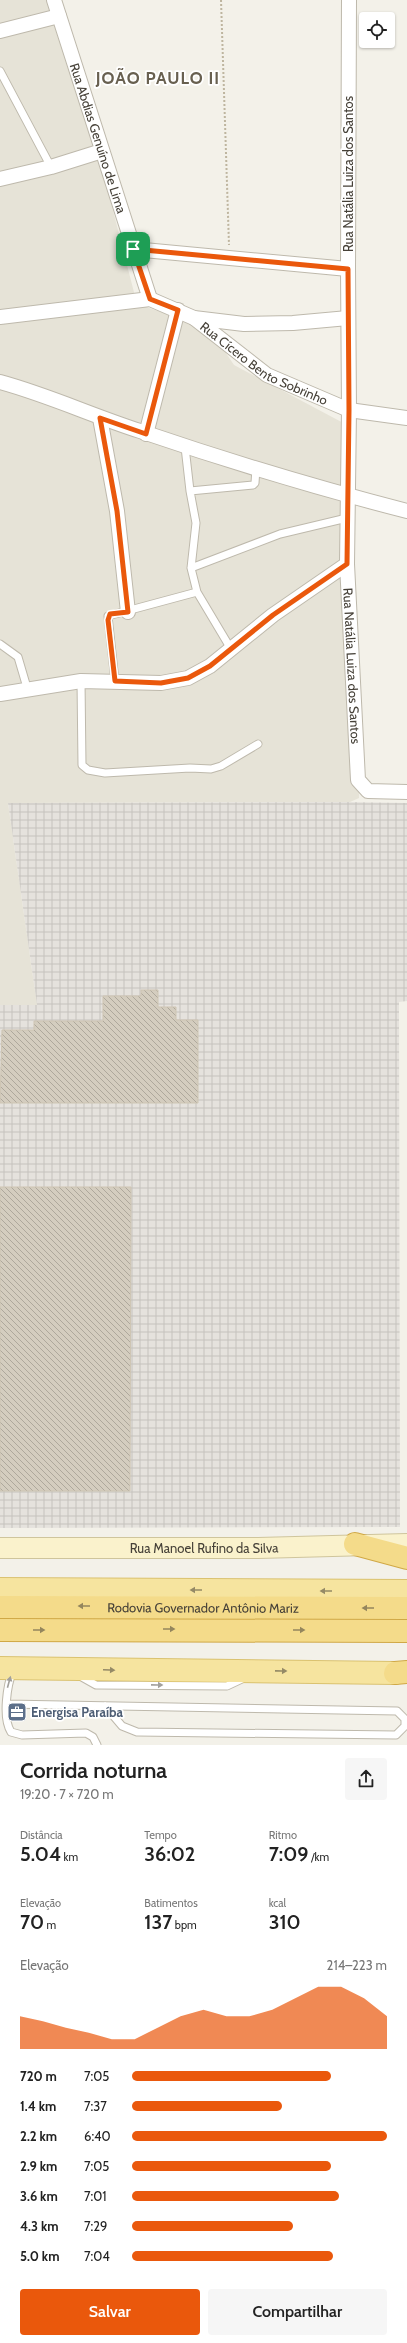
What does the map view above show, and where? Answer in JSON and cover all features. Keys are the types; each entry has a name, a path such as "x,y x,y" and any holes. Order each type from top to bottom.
{"highway":[{"path":"356,1544 407,1558"},
{"name":"Rodovia Governador Antônio Mariz","path":"0,1607 407,1608"},
{"name":"Rodovia Governador Antônio Mariz","path":"0,1630 407,1631"}],"main road":[{"name":"Rua Manoel Rufino da Silva","path":"0,1548 258,1548 356,1544 407,1544"},
{"path":"0,1589 407,1591"},
{"path":"7,1668 401,1672"}],"street":[{"name":"Rua Abdias Genuíno de Lima","path":"54,0 150,299"},
{"name":"Rua Natália Luiza dos Santos","path":"349,0 349,410 347,564 358,780 368,791 407,792"},
{"path":"0,32 59,16"},
{"path":"0,179 51,167 102,151"},
{"path":"133,249 348,269"},
{"path":"0,317 62,308 150,299 194,318 244,324 293,323 348,318"},
{"path":"146,434 178,310"},
{"name":"Rua Cícero Bento Sobrinho","path":"194,318 267,375 349,410 407,418"},
{"path":"0,382 31,390 100,418 185,447 256,468 287,479 407,511"},
{"path":"100,418 119,526 128,612"},
{"path":"0,694 28,691 81,681 161,683 188,678 210,666 273,615 347,564"}],"lane":[{"path":"0,71 51,167"},
{"path":"185,447 190,491 196,523 191,568 197,592 231,649"},
{"path":"190,491 253,486 256,468"},
{"path":"191,568 280,534 347,518"},
{"path":"115,681 108,617 110,614 128,612 197,592"},
{"path":"0,644 18,657 28,691"},
{"path":"81,681 82,765 88,770 105,773 190,768 211,769 221,766 258,744"},
{"path":"7,1668 8,1683 5,1700 8,1728 16,1735 86,1733 93,1737 96,1745"},
{"path":"5,1700 105,1706 397,1711 405,1719 405,1726 396,1735 137,1732 122,1726 105,1706"}],"path":[{"path":"220,0 230,259"}],"shaded area":[{"path":"0,0 59,0 137,304 209,328 234,365 349,426 359,798 350,802 8,803 37,1005 0,1005"},
{"path":"8,803 407,803 407,1001 399,1002 400,1527 0,1528 0,1005 37,1005"}],"building":[{"path":"141,990 158,990 158,1007 176,1007 176,1020 198,1020 198,1103 0,1103 2,1030 34,1030 34,1021 103,1021 103,996 141,996"},
{"path":"0,1187 131,1187 130,1491 0,1491"}],"place":[{"name":"Energisa Paraíba","path":"17,1712"}],"district":[{"name":"JOÃO PAULO II","path":"158,78"}],"route":[{"path":"133,249 348,269 349,410 347,564 273,615 210,666 188,678 161,683 115,681 108,620 108,616 110,614 128,612 117,511 100,418 146,434 178,310 150,299 133,249"}]}
